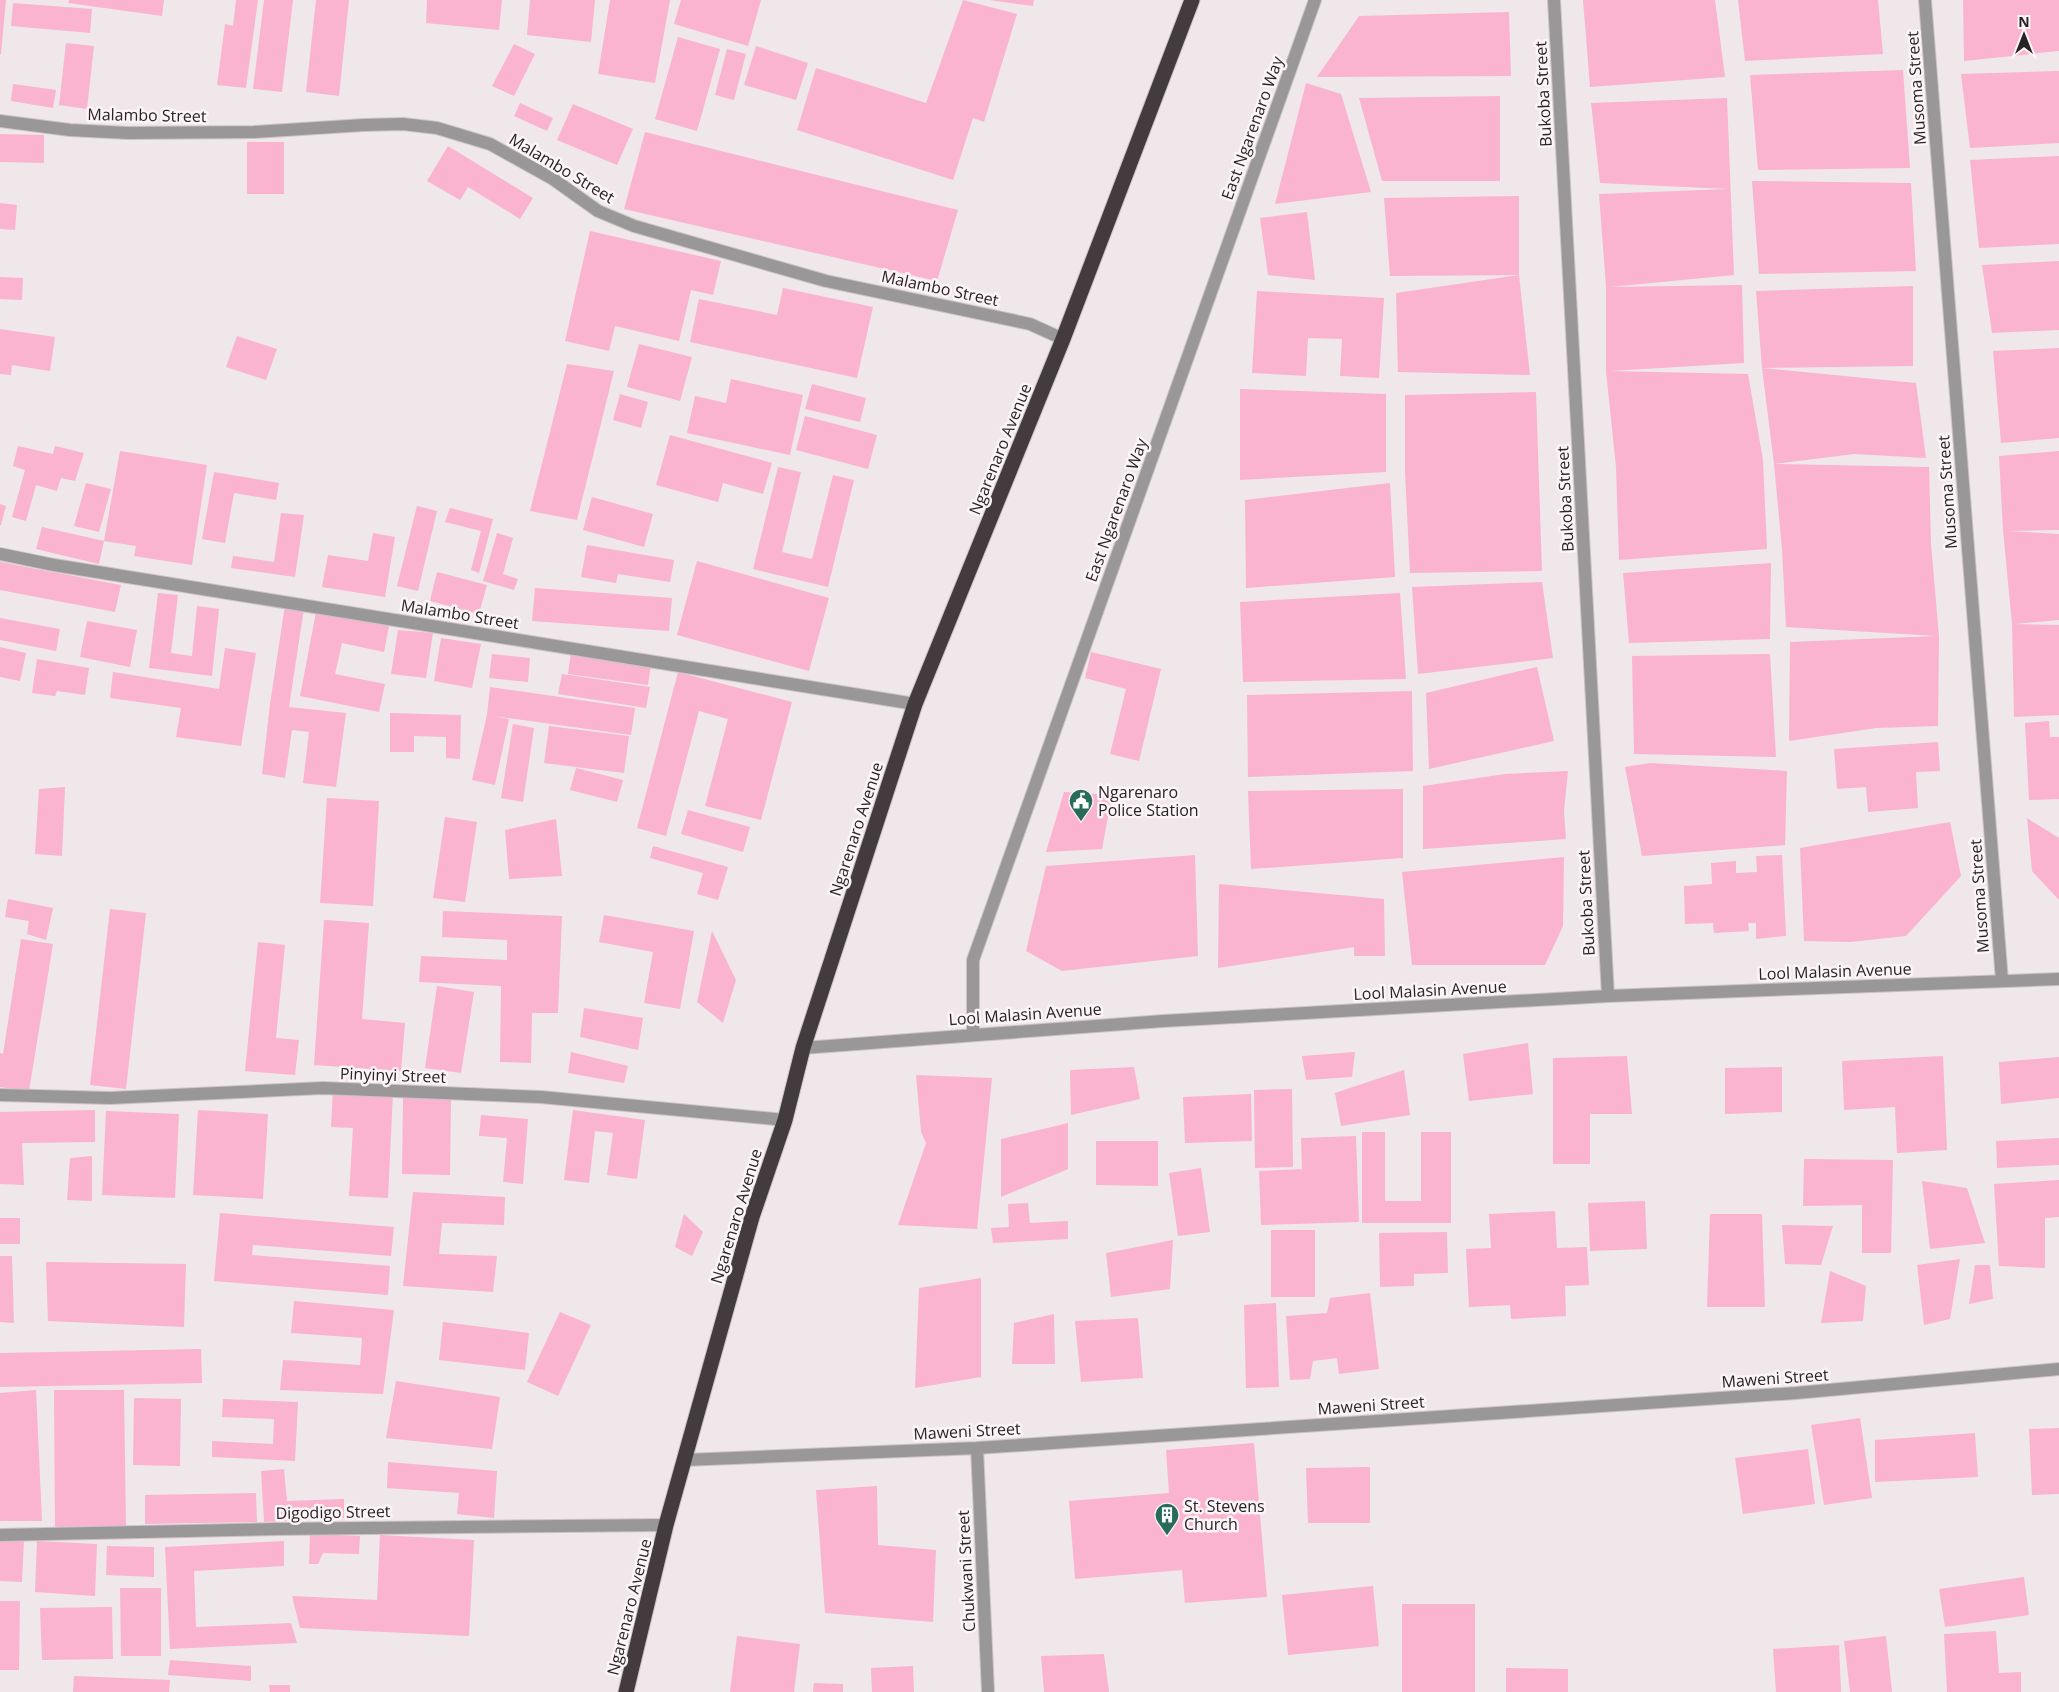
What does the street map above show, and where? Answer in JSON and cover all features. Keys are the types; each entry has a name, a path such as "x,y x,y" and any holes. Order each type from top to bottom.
{"highway":[{"name":"Ngarenaro Avenue","path":"626,1692 666,1525 752,1216 785,1120 803,1048 915,704 1063,339 1192,0"}],"street":[{"name":"East Ngarenaro Way","path":"972,1034 973,960 1315,0"},
{"name":"Bukoba Street","path":"1554,0 1608,996"},
{"name":"Musoma Street","path":"1925,0 2002,981"},
{"name":"Malambo Street","path":"0,121 70,130 128,133 254,132 404,124 437,128 490,144 553,179 598,211 634,226 826,280 1030,324 1063,339"},
{"name":"Malambo Street","path":"0,554 54,565 915,704"},
{"name":"Lool Malasin Avenue","path":"803,1048 1173,1020 1608,996 2059,979"},
{"name":"Pinyinyi Street","path":"0,1095 110,1098 323,1088 541,1097 785,1120"},
{"name":"Maweni Street","path":"684,1460 977,1448 1786,1394 2059,1369"},
{"name":"Chukwani Street","path":"977,1448 988,1692"},
{"name":"Digodigo Street","path":"0,1535 277,1529 666,1525"}],"building":[{"path":"0,0 6,0 1,54 0,54"},
{"path":"69,0 164,0 162,16 68,3"},
{"path":"236,0 258,0 246,88 217,85 225,24 233,26"},
{"path":"264,0 293,0 282,92 253,89"},
{"path":"316,0 349,0 339,96 306,92"},
{"path":"427,0 502,0 499,30 426,23"},
{"path":"530,0 595,0 591,42 527,35"},
{"path":"610,0 670,0 655,83 598,74"},
{"path":"681,0 761,0 748,46 674,24"},
{"path":"963,0 1017,14 984,122 973,118 953,180 797,130 816,68 926,103"},
{"path":"989,0 1034,0 1033,6"},
{"path":"1583,0 1715,0 1725,77 1590,87"},
{"path":"1738,0 1878,0 1883,54 1745,61"},
{"path":"1963,0 2059,0 2059,51 1964,61"},
{"path":"13,3 92,9 90,33 11,26"},
{"path":"1509,12 1511,76 1317,77 1359,16"},
{"path":"678,37 720,49 697,131 655,119"},
{"path":"66,43 94,46 87,109 59,105"},
{"path":"514,44 535,54 514,96 492,86"},
{"path":"756,46 808,63 796,100 744,85"},
{"path":"727,49 746,54 734,100 715,95"},
{"path":"1903,70 1910,168 1758,170 1750,75"},
{"path":"2059,71 2059,143 1970,148 1961,74"},
{"path":"1306,83 1341,94 1371,192 1275,204"},
{"path":"13,84 56,90 53,108 11,101"},
{"path":"1500,96 1500,181 1382,181 1359,98"},
{"path":"1727,98 1734,275 1610,287 1742,285 1744,363 1610,371 1748,374 1763,460 1767,549 1619,560 1616,467 1606,371 1606,287 1599,194 1728,189 1600,183 1591,103"},
{"path":"520,103 553,118 547,131 514,116"},
{"path":"573,104 633,129 617,165 557,140"},
{"path":"645,132 958,210 937,281 624,209"},
{"path":"0,134 44,135 44,163 0,162"},
{"path":"247,142 284,142 284,194 247,194"},
{"path":"448,146 533,198 520,219 468,187 460,200 427,181"},
{"path":"2059,156 2059,244 1979,248 1970,160"},
{"path":"1752,181 1911,183 1916,271 1759,274"},
{"path":"1519,196 1519,275 1390,276 1384,198"},
{"path":"0,203 17,205 15,230 0,229"},
{"path":"1307,212 1315,280 1268,275 1260,218"},
{"path":"590,231 721,261 713,295 691,290 679,341 615,326 609,351 565,341"},
{"path":"2059,261 2059,330 1992,333 1982,265"},
{"path":"1519,275 1530,375 1398,372 1396,293"},
{"path":"0,277 23,278 22,300 0,299"},
{"path":"1913,286 1913,366 1762,368 1756,291"},
{"path":"783,288 873,307 857,378 690,342 699,299 777,315"},
{"path":"1257,291 1384,298 1379,378 1340,376 1342,339 1308,338 1306,376 1252,373"},
{"path":"0,329 55,337 50,371 12,365 11,375 0,374"},
{"path":"237,336 277,349 266,380 226,367"},
{"path":"639,344 692,357 680,401 627,387"},
{"path":"2059,348 2059,438 2001,443 1993,351"},
{"path":"567,364 614,371 577,520 530,511"},
{"path":"1762,368 1916,383 1926,458 1854,454 1774,464"},
{"path":"731,379 803,395 790,455 687,433 695,396 726,403"},
{"path":"812,384 866,398 860,422 805,409"},
{"path":"1240,389 1386,394 1386,472 1240,480"},
{"path":"1536,392 1542,571 1410,573 1405,472 1405,395"},
{"path":"620,394 648,402 641,428 613,420"},
{"path":"805,416 877,435 868,469 796,450"},
{"path":"670,435 772,463 763,494 723,483 718,502 656,485"},
{"path":"18,446 53,454 55,446 84,453 75,481 61,478 57,491 36,485 26,521 12,517 25,470 13,466"},
{"path":"120,451 207,465 192,565 134,556 136,546 104,541"},
{"path":"2059,451 2059,530 2009,531 2059,534 2059,620 2014,624 2059,625 2059,715 2014,717 2012,624 2003,530 1999,456"},
{"path":"1774,464 1929,467 1931,543 1939,637 1938,726 1876,728 1789,741 1790,642 1937,636 1786,627 1782,549"},
{"path":"778,467 801,472 782,552 812,559 833,475 854,480 828,587 753,569"},
{"path":"214,472 279,483 276,500 234,493 225,543 202,539"},
{"path":"86,483 111,489 99,532 74,526"},
{"path":"1390,483 1395,577 1246,588 1245,500"},
{"path":"592,497 653,514 644,547 583,530"},
{"path":"0,504 6,506 1,525 0,525"},
{"path":"417,506 437,511 418,591 397,586"},
{"path":"450,508 493,519 479,573 471,570 481,531 445,522"},
{"path":"281,513 304,515 295,577 231,568 233,556 274,562"},
{"path":"42,527 104,541 99,564 36,549"},
{"path":"373,533 395,537 385,597 322,587 328,555 368,561"},
{"path":"497,533 513,538 503,574 518,579 514,590 483,581"},
{"path":"587,545 674,560 670,582 618,574 616,583 581,577"},
{"path":"697,561 829,598 809,671 677,635"},
{"path":"0,562 121,585 115,612 0,590"},
{"path":"1771,563 1770,639 1629,643 1623,573"},
{"path":"437,572 487,585 479,614 430,601"},
{"path":"1542,582 1553,658 1418,674 1412,587"},
{"path":"535,588 672,598 669,631 532,621"},
{"path":"158,593 178,595 171,653 192,656 197,606 219,609 212,676 149,668"},
{"path":"1400,593 1406,679 1243,682 1240,602"},
{"path":"285,605 304,608 289,707 346,713 336,787 303,783 309,732 292,730 285,778 262,774 270,704"},
{"path":"316,612 389,626 384,652 342,643 335,674 385,684 379,712 300,696"},
{"path":"0,618 60,629 56,651 0,640"},
{"path":"87,621 137,630 130,667 80,657"},
{"path":"398,630 433,633 426,678 391,674"},
{"path":"441,638 481,644 472,688 434,681"},
{"path":"0,647 26,653 20,681 0,677"},
{"path":"225,648 256,653 241,746 176,737 181,708 110,698 113,672 219,689"},
{"path":"571,652 651,664 648,685 568,674"},
{"path":"1091,652 1161,669 1139,761 1110,754 1126,689 1085,678"},
{"path":"492,654 530,658 528,682 489,678"},
{"path":"1770,654 1776,757 1634,754 1632,656"},
{"path":"37,659 89,668 85,695 57,691 55,696 32,693"},
{"path":"1537,667 1554,741 1429,769 1426,693"},
{"path":"678,672 792,702 761,820 705,806 728,719 699,711 666,836 637,828"},
{"path":"562,674 650,687 646,708 558,694"},
{"path":"490,687 635,708 631,735 493,716 509,719 495,785 472,780 487,715"},
{"path":"1412,691 1413,771 1248,777 1247,695"},
{"path":"390,713 461,715 460,759 446,758 446,737 414,736 414,752 390,752"},
{"path":"2049,721 2050,737 2059,737 2059,799 2029,800 2025,723"},
{"path":"513,724 534,728 523,802 501,798"},
{"path":"549,726 629,736 624,773 544,763"},
{"path":"1938,742 1940,771 1916,772 1918,808 1868,812 1866,787 1837,789 1834,749"},
{"path":"1650,763 1787,771 1785,845 1642,856 1625,767"},
{"path":"576,768 623,780 617,802 570,790"},
{"path":"1568,771 1564,811 1566,839 1423,849 1423,786 1505,774"},
{"path":"65,787 62,856 35,854 39,789"},
{"path":"1403,789 1403,858 1251,869 1248,791"},
{"name":"Ngarenaro Police Station","path":"1064,792 1112,795 1102,849 1046,852"},
{"path":"327,798 379,801 373,906 320,903"},
{"path":"688,810 750,827 743,852 681,834"},
{"path":"445,817 477,822 465,902 433,898"},
{"path":"2027,818 2059,838 2059,900 2032,871"},
{"path":"556,819 562,876 509,879 505,830"},
{"path":"1950,822 1961,876 1906,936 1850,942 1804,941 1800,848"},
{"path":"653,846 728,867 718,900 697,894 703,873 650,858"},
{"path":"1195,855 1198,956 1062,971 1026,951 1046,866"},
{"path":"1782,855 1786,936 1756,939 1756,923 1748,923 1749,931 1714,933 1713,923 1685,924 1684,886 1712,884 1711,863 1736,861 1736,873 1757,872 1756,856"},
{"path":"1564,857 1563,926 1545,965 1412,965 1402,872"},
{"path":"1219,884 1384,899 1385,956 1354,956 1354,947 1218,968"},
{"path":"8,899 53,908 46,940 27,934 29,921 5,917"},
{"path":"110,909 146,913 126,1089 90,1085"},
{"path":"443,911 562,916 558,1013 532,1013 531,1063 500,1062 501,986 419,982 421,956 507,960 507,940 442,937"},
{"path":"604,915 694,931 680,1009 644,1003 653,952 599,942"},
{"path":"324,920 369,923 362,1019 405,1023 401,1071 314,1065"},
{"path":"712,931 736,980 723,1023 697,1002"},
{"path":"21,939 53,944 29,1091 0,1087 0,1053 3,1054"},
{"path":"258,942 285,945 276,1038 299,1040 295,1075 245,1071"},
{"path":"437,986 474,992 461,1073 425,1068"},
{"path":"584,1008 643,1018 638,1050 580,1037"},
{"path":"1528,1043 1533,1094 1469,1101 1463,1054"},
{"path":"571,1052 628,1066 624,1083 568,1073"},
{"path":"1355,1052 1352,1077 1306,1080 1302,1056"},
{"path":"1627,1056 1632,1114 1590,1114 1590,1164 1553,1164 1553,1058"},
{"path":"1943,1056 1947,1150 1897,1153 1895,1107 1844,1110 1842,1061"},
{"path":"2059,1057 2059,1098 2001,1104 1999,1062"},
{"path":"1134,1067 1140,1099 1071,1115 1070,1070"},
{"path":"1782,1067 1782,1112 1725,1114 1725,1068"},
{"path":"1404,1070 1410,1115 1341,1126 1335,1093"},
{"path":"916,1075 992,1078 977,1229 898,1225 926,1143 921,1132"},
{"path":"333,1089 393,1093 388,1198 349,1196 353,1128 331,1127"},
{"path":"1292,1089 1293,1167 1255,1168 1254,1090"},
{"path":"1251,1094 1252,1141 1185,1143 1183,1097"},
{"path":"403,1097 451,1099 450,1175 402,1174"},
{"path":"95,1110 95,1142 22,1143 24,1185 0,1184 0,1112"},
{"path":"198,1110 268,1114 263,1199 193,1195"},
{"path":"573,1110 645,1120 637,1179 607,1175 613,1133 595,1131 589,1183 564,1180"},
{"path":"106,1111 179,1114 175,1198 102,1195"},
{"path":"481,1115 528,1119 523,1184 503,1182 507,1138 479,1136"},
{"path":"1068,1123 1068,1169 1001,1197 1001,1139"},
{"path":"1362,1132 1385,1132 1385,1201 1421,1201 1421,1132 1451,1132 1451,1223 1362,1223"},
{"path":"1356,1136 1359,1222 1261,1225 1259,1171 1302,1169 1301,1138"},
{"path":"2059,1138 2059,1165 1997,1168 1996,1141"},
{"path":"1096,1141 1158,1141 1158,1186 1096,1185"},
{"path":"92,1156 92,1201 67,1200 70,1158"},
{"path":"1804,1159 1893,1160 1891,1253 1862,1253 1862,1205 1803,1206"},
{"path":"1201,1168 1210,1232 1178,1236 1169,1173"},
{"path":"2059,1180 2059,1217 2045,1218 2045,1268 1999,1266 1994,1184"},
{"path":"1922,1181 1967,1188 1985,1243 1930,1249"},
{"path":"413,1192 505,1197 504,1225 442,1223 439,1254 497,1256 493,1292 403,1286"},
{"path":"1645,1201 1647,1249 1590,1251 1588,1203"},
{"path":"1028,1203 1030,1223 1068,1221 1068,1239 993,1243 991,1228 1009,1227 1008,1204"},
{"path":"1555,1211 1557,1248 1587,1247 1589,1285 1565,1286 1566,1316 1511,1319 1510,1305 1469,1307 1466,1249 1491,1248 1489,1214"},
{"path":"220,1213 394,1227 391,1256 253,1245 252,1255 390,1266 388,1295 214,1281"},
{"path":"684,1214 703,1232 692,1256 675,1247"},
{"path":"1710,1214 1762,1214 1765,1307 1707,1307"},
{"path":"0,1218 20,1218 20,1244 0,1244"},
{"path":"1782,1225 1833,1226 1821,1265 1785,1264"},
{"path":"1271,1230 1315,1230 1315,1297 1271,1297"},
{"path":"1447,1232 1448,1273 1414,1274 1414,1286 1380,1287 1379,1233"},
{"path":"1173,1240 1170,1289 1111,1297 1106,1253"},
{"path":"0,1256 12,1256 14,1323 0,1322"},
{"path":"1960,1259 1950,1319 1924,1325 1917,1265"},
{"path":"46,1262 186,1264 184,1327 48,1321"},
{"path":"1975,1265 1990,1265 1993,1299 1969,1304"},
{"path":"1830,1271 1866,1286 1863,1321 1821,1323"},
{"path":"981,1278 981,1377 915,1388 919,1288"},
{"path":"1370,1293 1379,1369 1339,1374 1337,1358 1313,1361 1310,1379 1290,1380 1286,1316 1327,1313 1330,1298"},
{"path":"294,1301 394,1310 383,1394 280,1390 283,1360 360,1365 362,1338 291,1333"},
{"path":"1276,1303 1279,1387 1246,1388 1244,1305"},
{"path":"560,1312 591,1325 558,1396 527,1382"},
{"path":"1054,1314 1055,1364 1012,1364 1014,1323"},
{"path":"1138,1318 1143,1378 1081,1382 1075,1321"},
{"path":"443,1322 529,1333 525,1370 439,1360"},
{"path":"201,1349 202,1383 0,1387 0,1353"},
{"path":"396,1381 500,1397 492,1449 386,1438"},
{"path":"36,1390 42,1521 0,1521 0,1393"},
{"path":"54,1390 124,1390 126,1526 55,1527"},
{"path":"134,1398 181,1399 180,1466 133,1465"},
{"path":"223,1399 298,1402 295,1461 212,1457 212,1441 273,1444 274,1419 222,1417"},
{"path":"1860,1418 1872,1498 1824,1505 1811,1425"},
{"path":"2059,1428 2059,1494 2032,1495 2029,1429"},
{"path":"1975,1433 1978,1477 1875,1482 1875,1440"},
{"name":"St. Stevens Church","path":"1254,1443 1267,1597 1185,1603 1182,1570 1075,1579 1069,1501 1169,1493 1166,1450"},
{"path":"1808,1449 1815,1504 1743,1514 1735,1458"},
{"path":"388,1462 497,1471 494,1518 457,1514 459,1493 387,1488"},
{"path":"1370,1467 1370,1523 1308,1523 1306,1468"},
{"path":"284,1469 287,1501 344,1499 344,1518 264,1522 261,1471"},
{"path":"877,1486 878,1545 936,1550 933,1622 825,1613 816,1490"},
{"path":"256,1493 257,1522 145,1524 145,1495"},
{"path":"310,1534 360,1536 359,1554 323,1553 318,1564 309,1564"},
{"path":"380,1535 474,1540 469,1636 300,1628 292,1596 377,1600"},
{"path":"0,1539 24,1540 22,1582 0,1581"},
{"path":"37,1541 97,1544 95,1596 35,1592"},
{"path":"284,1541 284,1566 194,1571 196,1627 291,1623 297,1643 170,1649 165,1547"},
{"path":"107,1546 154,1547 154,1577 106,1575"},
{"path":"2024,1577 2029,1615 1945,1627 1939,1589"},
{"path":"1373,1586 1379,1646 1288,1655 1282,1595"},
{"path":"120,1588 161,1588 161,1656 121,1656"},
{"path":"0,1601 20,1601 19,1670 0,1670"},
{"path":"1402,1604 1475,1604 1475,1692 1402,1692"},
{"path":"112,1607 113,1659 42,1660 40,1608"},
{"path":"1996,1631 1999,1673 2021,1672 2021,1692 1947,1692 1944,1634"},
{"path":"737,1636 800,1644 794,1692 730,1692"},
{"path":"1886,1636 1892,1692 1850,1692 1844,1641"},
{"path":"1839,1645 1841,1692 1776,1692 1773,1649"},
{"path":"1104,1654 1109,1692 1044,1692 1041,1656"},
{"path":"170,1660 251,1666 251,1681 168,1675"},
{"path":"913,1666 914,1692 872,1692 871,1668"},
{"path":"1506,1668 1568,1669 1568,1692 1506,1692"},
{"path":"74,1676 170,1680 169,1692 73,1692"},
{"path":"814,1683 843,1684 843,1692 813,1692"},
{"path":"269,1685 290,1685 290,1692 270,1692"}],"place":[{"name":"Ngarenaro Police Station","path":"1081,822"},
{"name":"St. Stevens Church","path":"1167,1536"}]}
